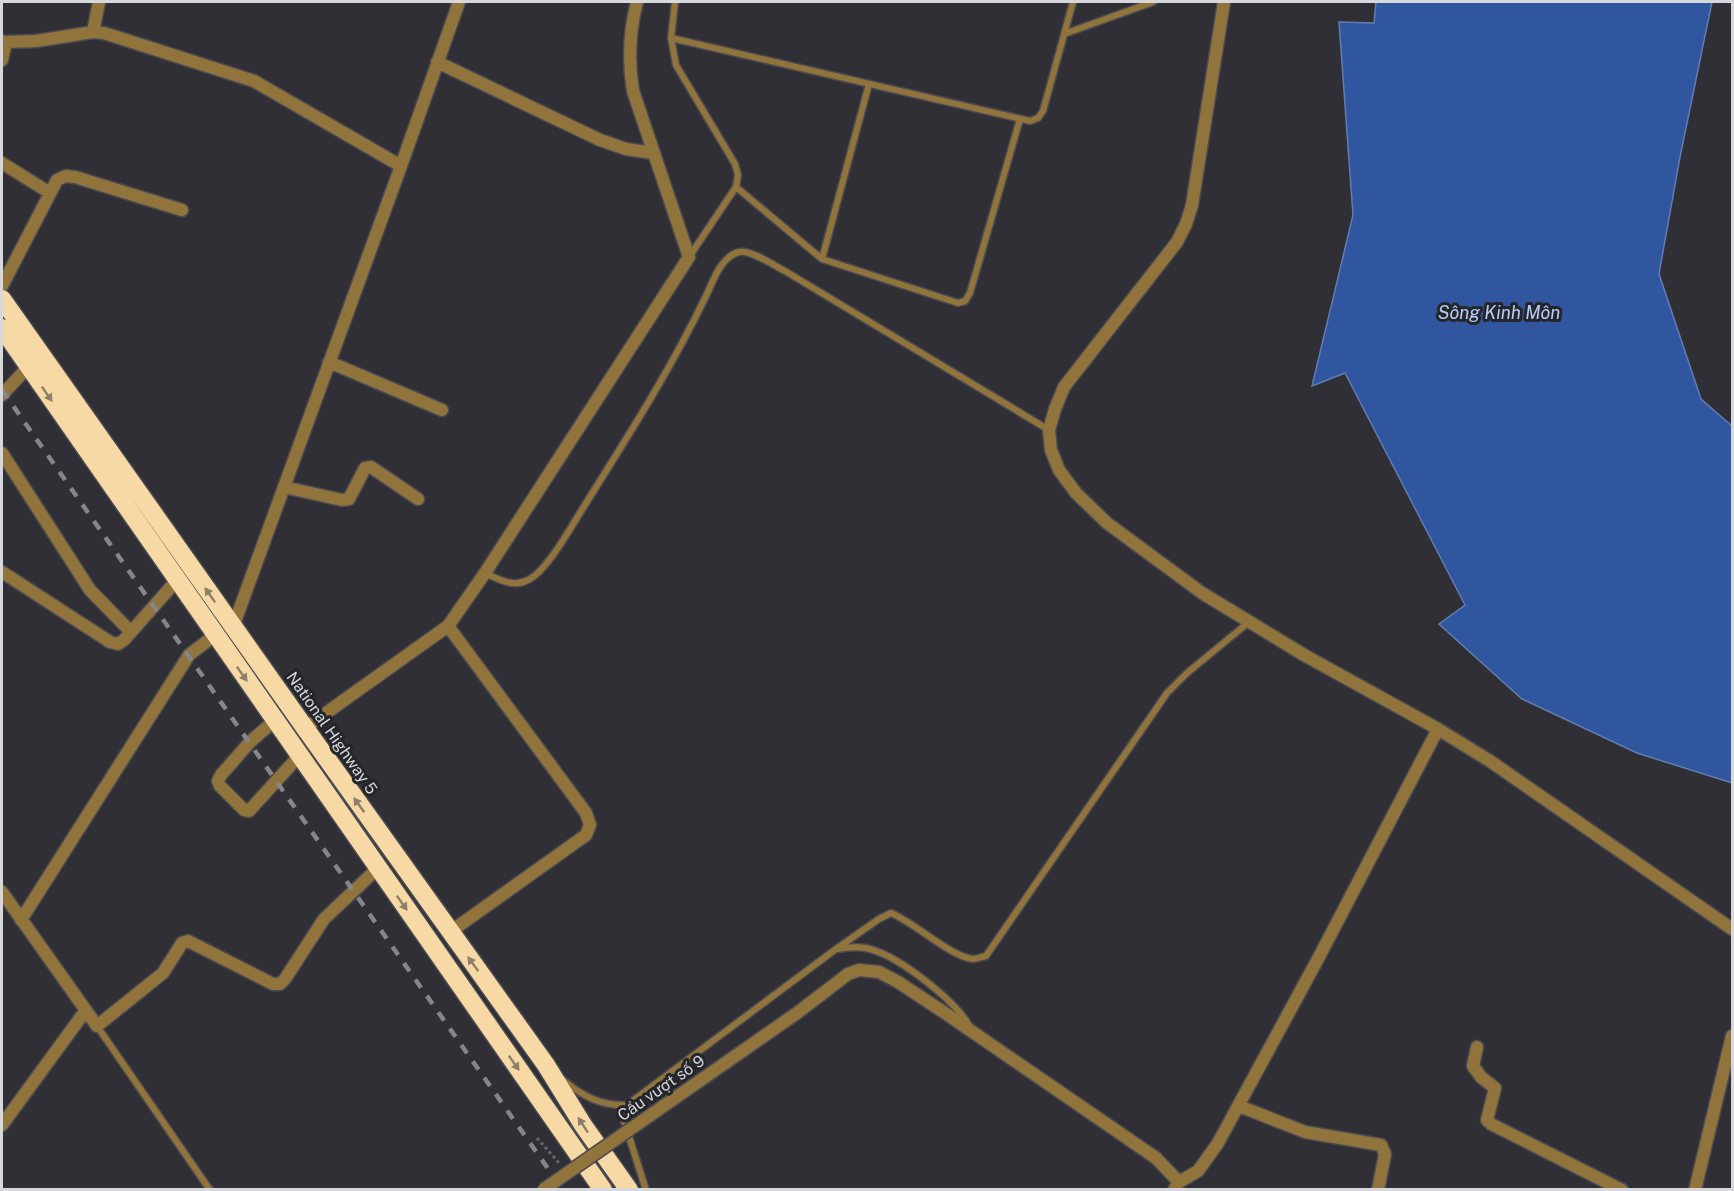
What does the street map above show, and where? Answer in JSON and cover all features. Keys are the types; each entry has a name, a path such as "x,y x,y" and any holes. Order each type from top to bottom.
{"highway":[{"name":"National Highway 5","path":"2,299 304,728 546,1065 583,1125 629,1190"},
{"path":"2,328 603,1190"}],"street":[{"path":"93,32 99,2"},
{"path":"233,627 459,2"},
{"path":"304,728 448,626 485,573 689,257 633,91 629,67 629,42 637,2"},
{"path":"1224,2 1192,205 1186,224 1177,243 1064,387 1049,430 1051,450 1059,470 1107,523 1192,586 1304,655 1438,729 1490,761 1732,929"},
{"path":"2,60 4,42 36,41 93,32 104,33 254,81 401,166"},
{"path":"437,62 600,140 653,153"},
{"path":"2,163 50,193"},
{"path":"2,286 57,180 66,176 182,210"},
{"path":"329,362 442,410"},
{"path":"2,395 28,367"},
{"path":"2,453 90,590 131,632"},
{"path":"284,487 342,500 349,499 365,468 371,467 418,499"},
{"path":"2,572 110,642 118,644 177,580"},
{"path":"448,626 585,813 590,825 586,835 450,932"},
{"path":"21,920 189,655 215,635"},
{"path":"275,720 250,742 221,775 218,781 220,786 244,810 249,811 299,756"},
{"path":"1177,1186 1198,1171 1218,1143 1319,957 1438,729"},
{"path":"2,892 97,1026 163,973 182,943 188,941 273,984 280,984 324,919 378,868"},
{"name":"Cầu vượt số 9","path":"543,1190 797,1013 848,974 859,970 879,972 898,982 975,1034 1156,1158 1177,1186"},
{"path":"2,1125 86,1010"},
{"path":"1695,1190 1732,1036"},
{"path":"1477,1047 1473,1066 1481,1077 1495,1088 1487,1120 1491,1124 1622,1190"},
{"path":"1239,1106 1305,1132 1381,1144 1385,1154 1378,1190"}],"lane":[{"path":"675,2 671,38 676,65 735,164 738,175 736,187 689,257"},
{"path":"671,38 1030,121 1038,118 1043,111 1073,2"},
{"path":"1064,34 1152,2"},
{"path":"822,259 869,84"},
{"path":"736,187 822,259 958,303 965,301 970,293 1020,119"},
{"path":"485,573 505,582 517,584 529,580 542,570 668,371 722,263 739,252 747,252 785,271 1049,430"},
{"path":"546,1065 578,1092 598,1102 627,1105 836,949 879,919 891,914 904,919 960,956 974,959 986,956 1167,693 1187,673 1249,622"},
{"path":"836,949 864,948 888,957 938,990 961,1011 975,1034"},
{"path":"97,1026 210,1190"},
{"path":"619,1105 646,1190"}],"water":[{"name":"Sông Kinh Môn","path":"1376,2 1712,2 1659,274 1701,399 1732,426 1732,783 1637,753 1522,699 1439,624 1465,605 1345,373 1312,386 1353,215 1339,22 1374,23"}],"railway":[{"path":"2,390 563,1190"}]}
